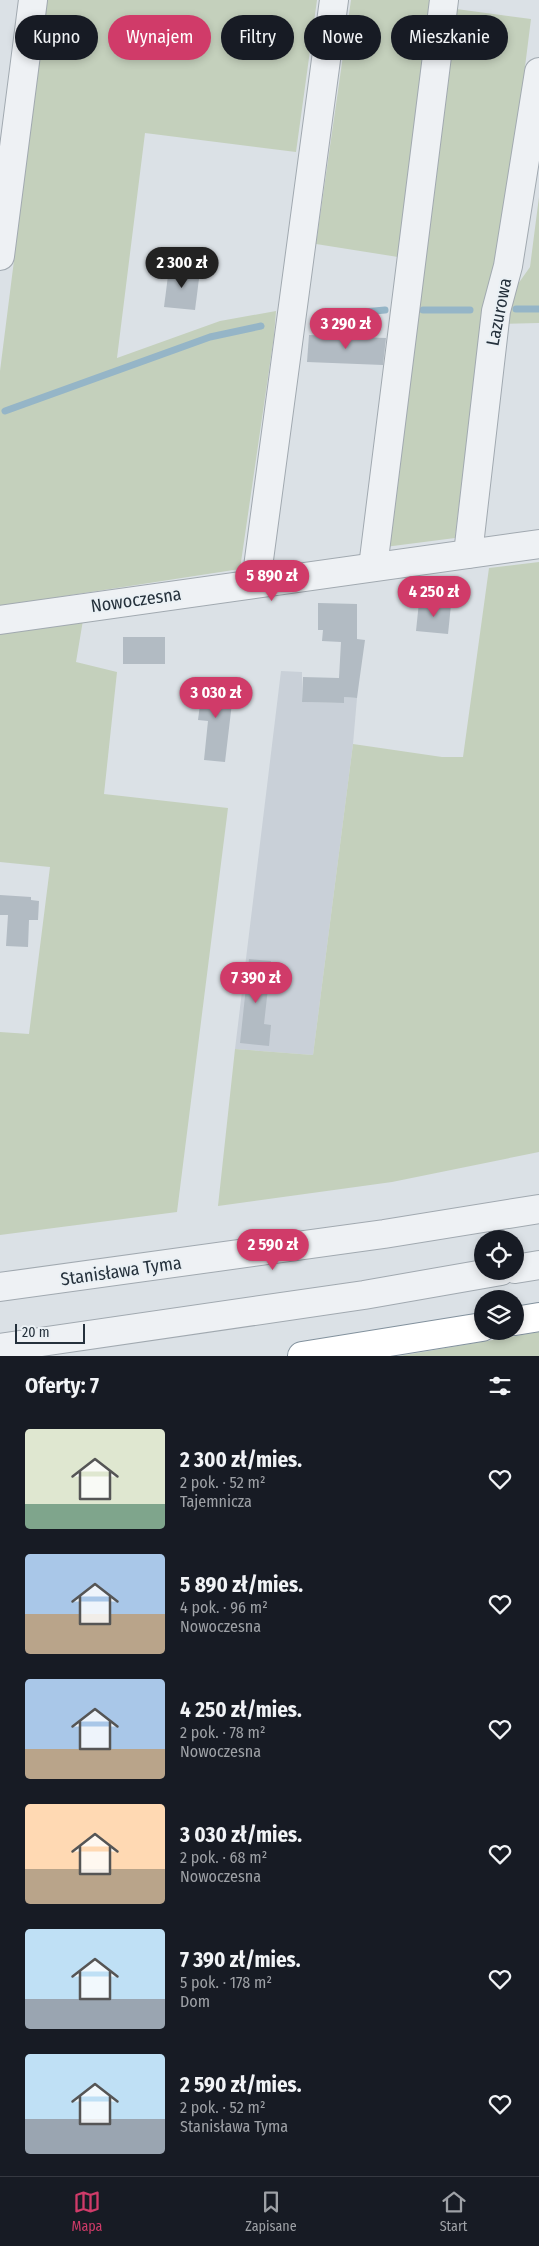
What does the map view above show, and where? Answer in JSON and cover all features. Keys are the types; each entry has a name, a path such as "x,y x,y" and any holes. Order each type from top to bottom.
{"highway":[{"path":"524,1320 539,1317"},
{"path":"302,1356 474,1327"}],"street":[{"path":"0,256 33,0"},
{"path":"256,582 334,0"},
{"path":"373,567 444,0"},
{"name":"Lazurowa","path":"468,554 496,311 508,266 539,72"},
{"name":"Nowoczesna","path":"0,620 256,582 539,544"},
{"name":"Stanisława Tyma","path":"0,1287 384,1234 539,1208"},
{"path":"524,1267 539,1264"},
{"path":"0,1348 364,1295 474,1276"}],"shaded area":[{"path":"281,671 302,672 302,702 343,703 344,697 357,698 353,744 313,1055 235,1049"}],"green space":[{"path":"47,0 317,0 315,15 304,15 304,60 309,60 296,152 145,133 117,358 220,321 276,311 240,569 0,606 0,371 39,60 98,60 98,15 45,15"},
{"path":"351,0 432,0 430,15 391,15 391,60 424,60 398,257 316,244 342,60 381,60 381,15 349,15"},
{"path":"449,8 501,15 448,15"},
{"path":"508,16 531,19 499,274 481,321 455,538 385,547 443,60 508,60"},
{"path":"539,197 539,323 503,324 508,298 530,267"},
{"path":"539,562 539,1152 392,1182 218,1206 235,1049 313,1055 353,744 442,757 463,757 489,568"},
{"path":"83,620 76,662 117,672 104,794 228,808 177,1212 0,1235 0,1032 29,1034 50,867 0,862 0,633"},
{"path":"539,1332 539,1356 399,1356 492,1340 524,1340 524,1335"}],"building":[{"path":"169,268 200,271 195,310 164,307"},
{"path":"309,335 386,338 383,365 307,362"},
{"path":"419,602 451,605 448,634 416,631"},
{"path":"318,603 357,604 357,639 365,640 357,698 344,697 344,703 302,702 303,677 339,678 341,642 322,641 323,630 318,630"},
{"path":"123,637 165,637 165,664 123,664"},
{"path":"203,682 234,686 225,762 204,760 208,721 198,720"},
{"path":"0,895 31,897 31,900 39,901 38,920 29,920 28,947 6,946 8,915 0,915"},
{"path":"249,959 271,961 264,1024 271,1025 269,1046 240,1043"}],"waterway":[{"path":"516,309 539,309"},
{"path":"321,316 385,310"},
{"path":"423,310 470,310"},
{"path":"5,411 210,337 261,326"}]}
